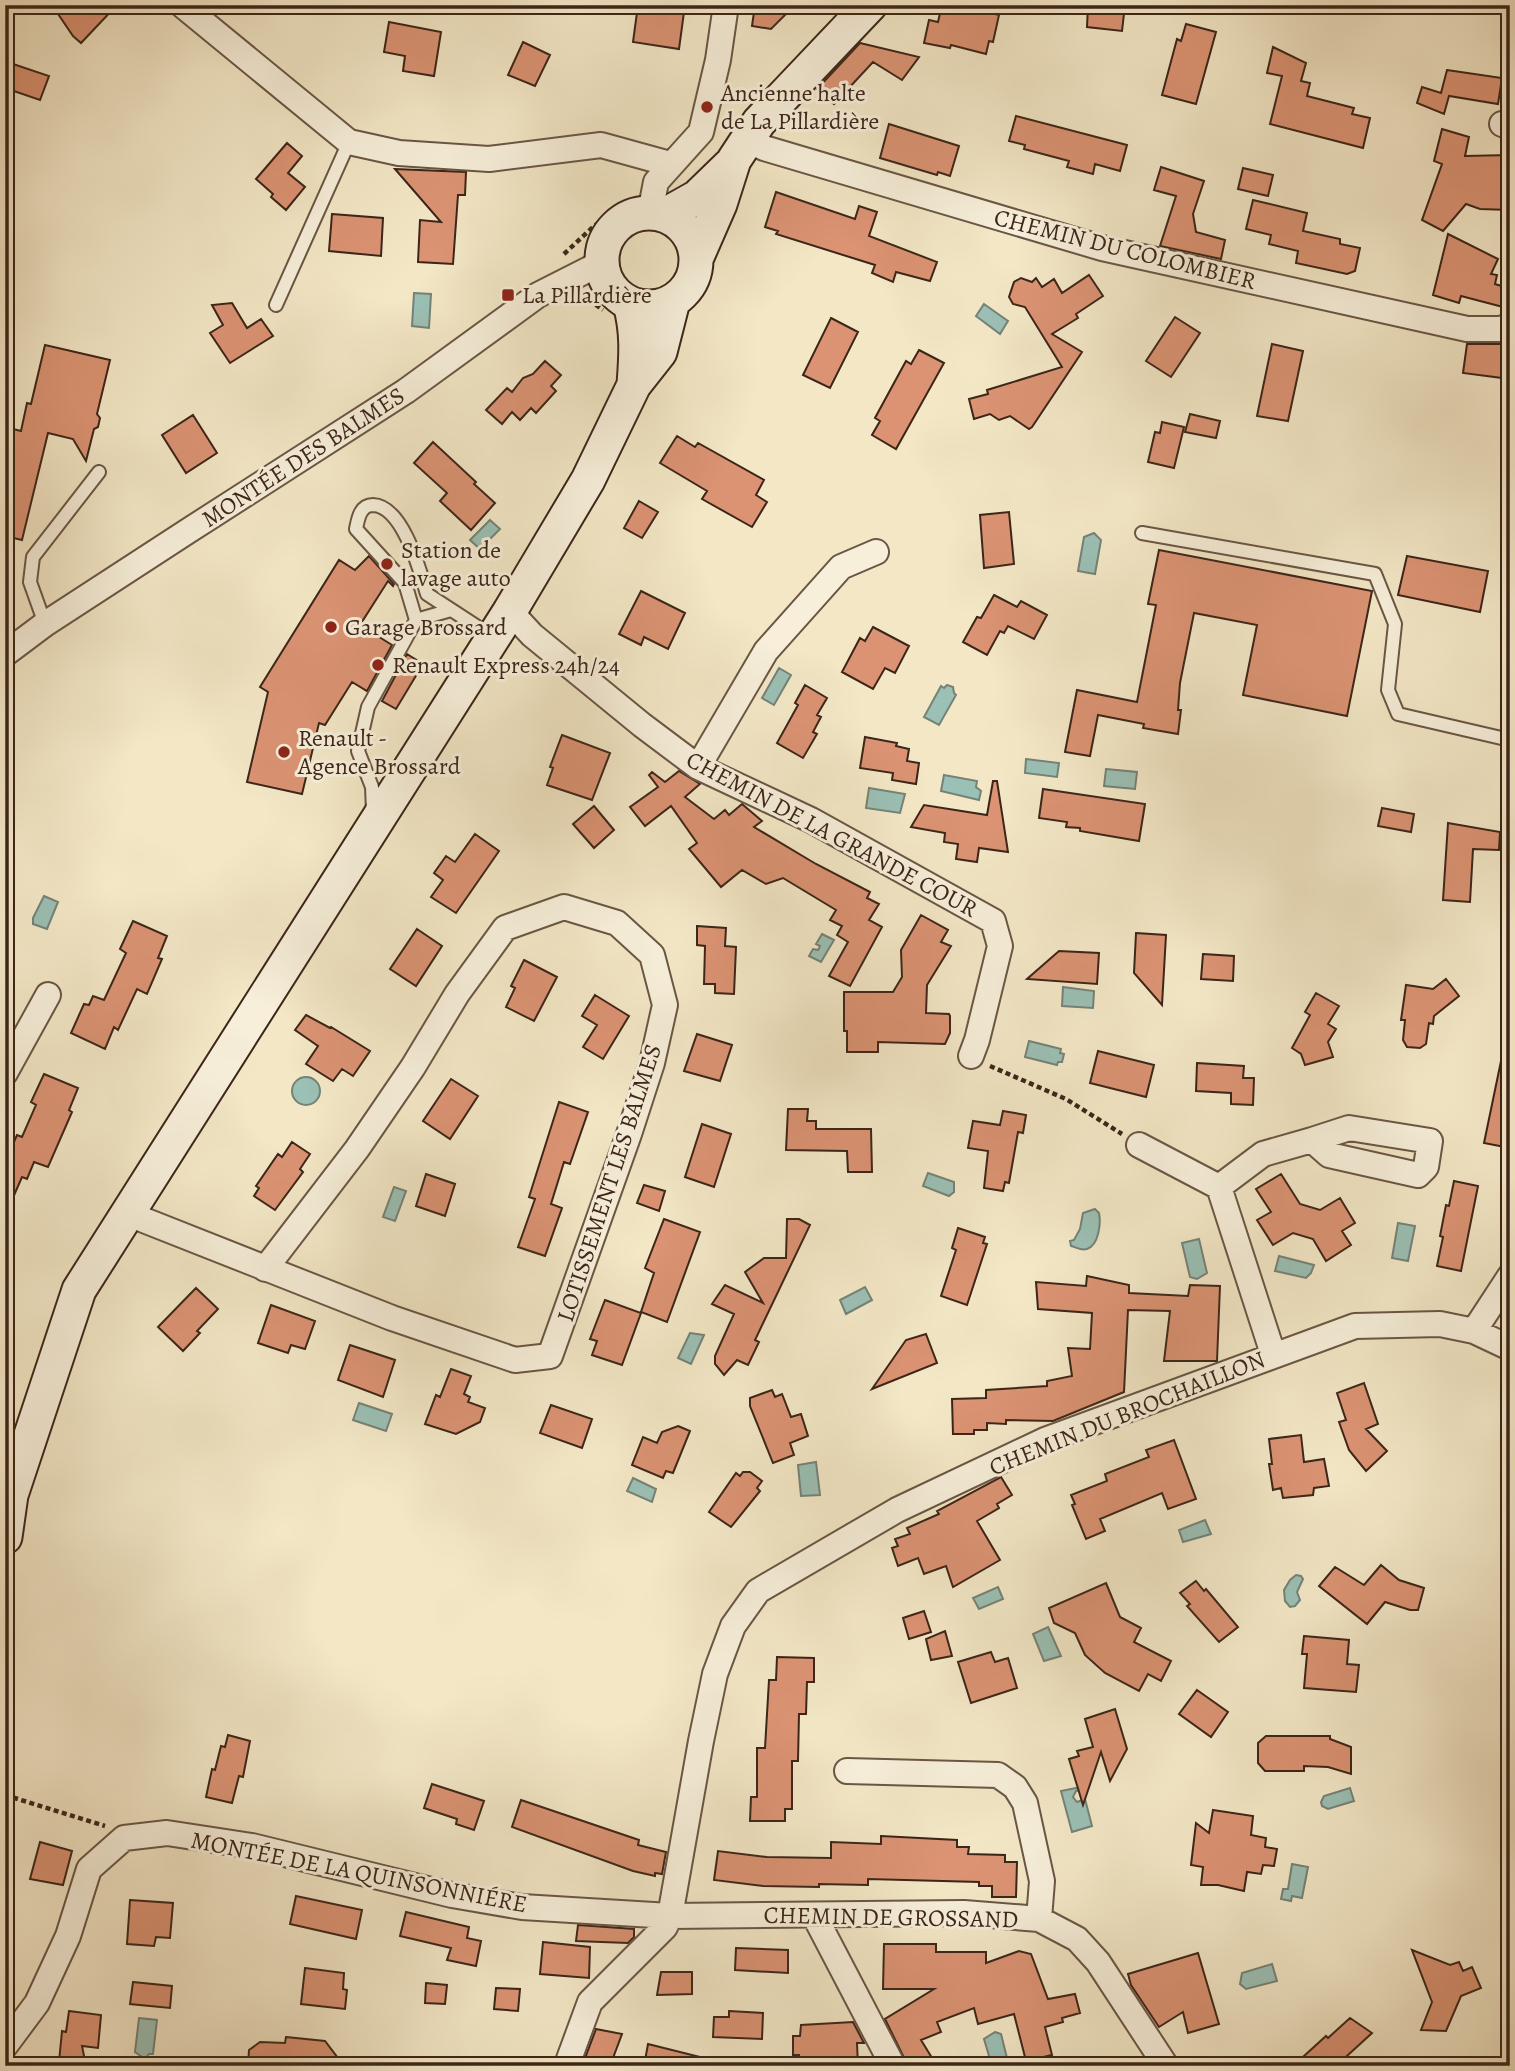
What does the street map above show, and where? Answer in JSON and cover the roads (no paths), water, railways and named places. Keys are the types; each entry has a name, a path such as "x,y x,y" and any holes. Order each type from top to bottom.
{"main road":[{"path":"741,150 696,260 690,284 673,301 659,307 644,308 630,304 610,288 601,263 603,247 615,228 635,215 657,214 697,197 741,150 759,122 870,5"},
{"path":"657,214 678,222 694,245 696,260"},
{"path":"6,1526 11,1495 79,1290 502,624 588,480 634,385 660,352 673,301"},
{"path":"630,304 635,321 637,346 634,385"}],"street":[{"path":"183,5 349,142 399,153 489,159 601,145 670,164"},
{"path":"657,214 656,182 701,132 718,60 726,5"},
{"name":"CHEMIN DU COLOMBIER","path":"741,150 764,148 1102,248 1467,330 1500,330 1510,326"},
{"name":"MONTÉE DES BALMES","path":"5,654 45,624 406,391 538,295 601,263"},
{"path":"698,767 766,650 841,567 876,552"},
{"name":"CHEMIN DE LA GRANDE COUR","path":"502,624 532,635 698,767 811,820 993,920 1000,946 971,1056"},
{"name":"LOTISSEMENT LES BALMES","path":"126,1213 265,1269 392,1318 515,1360 550,1356 579,1280 652,1063 664,1005 652,955 617,923 564,907 505,928 457,994 413,1067 357,1149 265,1269"},
{"path":"5,1073 48,995"},
{"path":"1219,1187 1263,1154 1312,1140"},
{"path":"1139,1144 1219,1187 1273,1354"},
{"path":"1474,1331 1510,1276"},
{"name":"CHEMIN DU BROCHAILLON","path":"569,2066 569,2059 590,2002 665,1927 670,1916 715,1674 733,1626 758,1591 897,1510 1045,1440 1355,1326 1440,1324 1474,1331 1504,1345"},
{"path":"847,1771 998,1775 1015,1787 1025,1802 1042,1881 1039,1919"},
{"name":"MONTÉE DE LA QUINSONNIÉRE","path":"5,2046 37,2003 68,1936 89,1869 124,1838 167,1833 252,1846 452,1895 522,1907 670,1916"},
{"name":"CHEMIN DE GROSSAND","path":"670,1916 964,1913 1039,1919 1077,1939 1098,1962 1166,2066"},
{"path":"814,1916 892,2066"}],"lane":[{"path":"276,305 349,142"},
{"path":"45,624 30,582 33,556 99,472"},
{"path":"416,620 405,583 356,529 359,514 368,505 377,505 398,522 418,564 427,594 451,610 502,624"},
{"path":"1142,533 1375,574 1395,624 1388,690 1398,714 1510,740"},
{"path":"373,826 372,788 358,751 368,707 416,620 451,610"}],"water":[{"path":"414,293 431,294 429,328 412,326"},
{"path":"984,304 1008,321 1000,334 976,316"},
{"path":"490,520 500,529 480,549 470,540"},
{"path":"1094,533 1101,540 1095,574 1078,571 1084,537"},
{"path":"779,668 791,675 774,705 762,698"},
{"path":"947,685 953,687 956,695 939,725 924,717 941,686 944,688"},
{"path":"1026,759 1059,763 1057,777 1025,773"},
{"path":"1106,769 1137,772 1135,789 1104,786"},
{"path":"944,775 977,781 976,787 981,791 979,800 941,791"},
{"path":"869,788 905,794 900,813 866,808"},
{"path":"44,896 58,902 47,929 33,924 33,918"},
{"path":"822,934 834,940 821,962 809,956 813,949 818,950 820,946 816,944"},
{"path":"1063,987 1094,991 1093,1008 1062,1006"},
{"path":"1029,1041 1061,1049 1060,1053 1064,1054 1062,1062 1057,1065 1025,1057"},
{"path":"306,1077 316,1081 320,1091 316,1101 306,1105 296,1101 292,1091 296,1081"},
{"path":"928,1173 954,1182 954,1192 949,1196 923,1186"},
{"path":"394,1187 406,1191 395,1221 383,1217"},
{"path":"1095,1209 1099,1213 1100,1222 1094,1243 1085,1249 1071,1246 1070,1241 1074,1240 1080,1229 1083,1213"},
{"path":"1398,1223 1415,1226 1408,1261 1392,1258"},
{"path":"1199,1239 1207,1273 1197,1279 1190,1277 1182,1243"},
{"path":"1279,1256 1314,1265 1311,1273 1306,1278 1275,1271"},
{"path":"865,1287 872,1300 846,1314 840,1300"},
{"path":"690,1333 704,1335 691,1364 678,1358"},
{"path":"359,1403 392,1414 386,1431 353,1420"},
{"path":"816,1462 820,1495 801,1496 798,1465"},
{"path":"633,1478 656,1489 652,1502 627,1491"},
{"path":"1205,1520 1211,1534 1183,1542 1179,1530"},
{"path":"1296,1575 1303,1579 1297,1592 1300,1600 1290,1607 1285,1601 1284,1590"},
{"path":"998,1587 1003,1599 979,1609 973,1598"},
{"path":"1048,1627 1061,1656 1044,1661 1033,1634"},
{"path":"1081,1787 1073,1797 1077,1802 1085,1799 1092,1826 1072,1832 1061,1791"},
{"path":"1350,1788 1354,1801 1328,1809 1322,1806 1324,1796"},
{"path":"1292,1864 1308,1867 1302,1898 1292,1896 1291,1901 1281,1899 1283,1889 1288,1889"},
{"path":"1272,1964 1277,1981 1246,1989 1240,1984 1242,1973"},
{"path":"139,2018 157,2020 153,2054 149,2054 145,2059 135,2052"},
{"path":"995,2032 1001,2034 1009,2066 992,2066 984,2039"}],"place":[{"name":"Ancienne halte de La Pillardière","path":"707,107"},
{"name":"La Pillardière","path":"508,295"},
{"name":"Station de lavage auto","path":"387,564"},
{"name":"Garage Brossard","path":"331,627"},
{"name":"Renault Express 24h/24","path":"378,665"},
{"name":"Renault - Agence Brossard","path":"284,752"}]}
